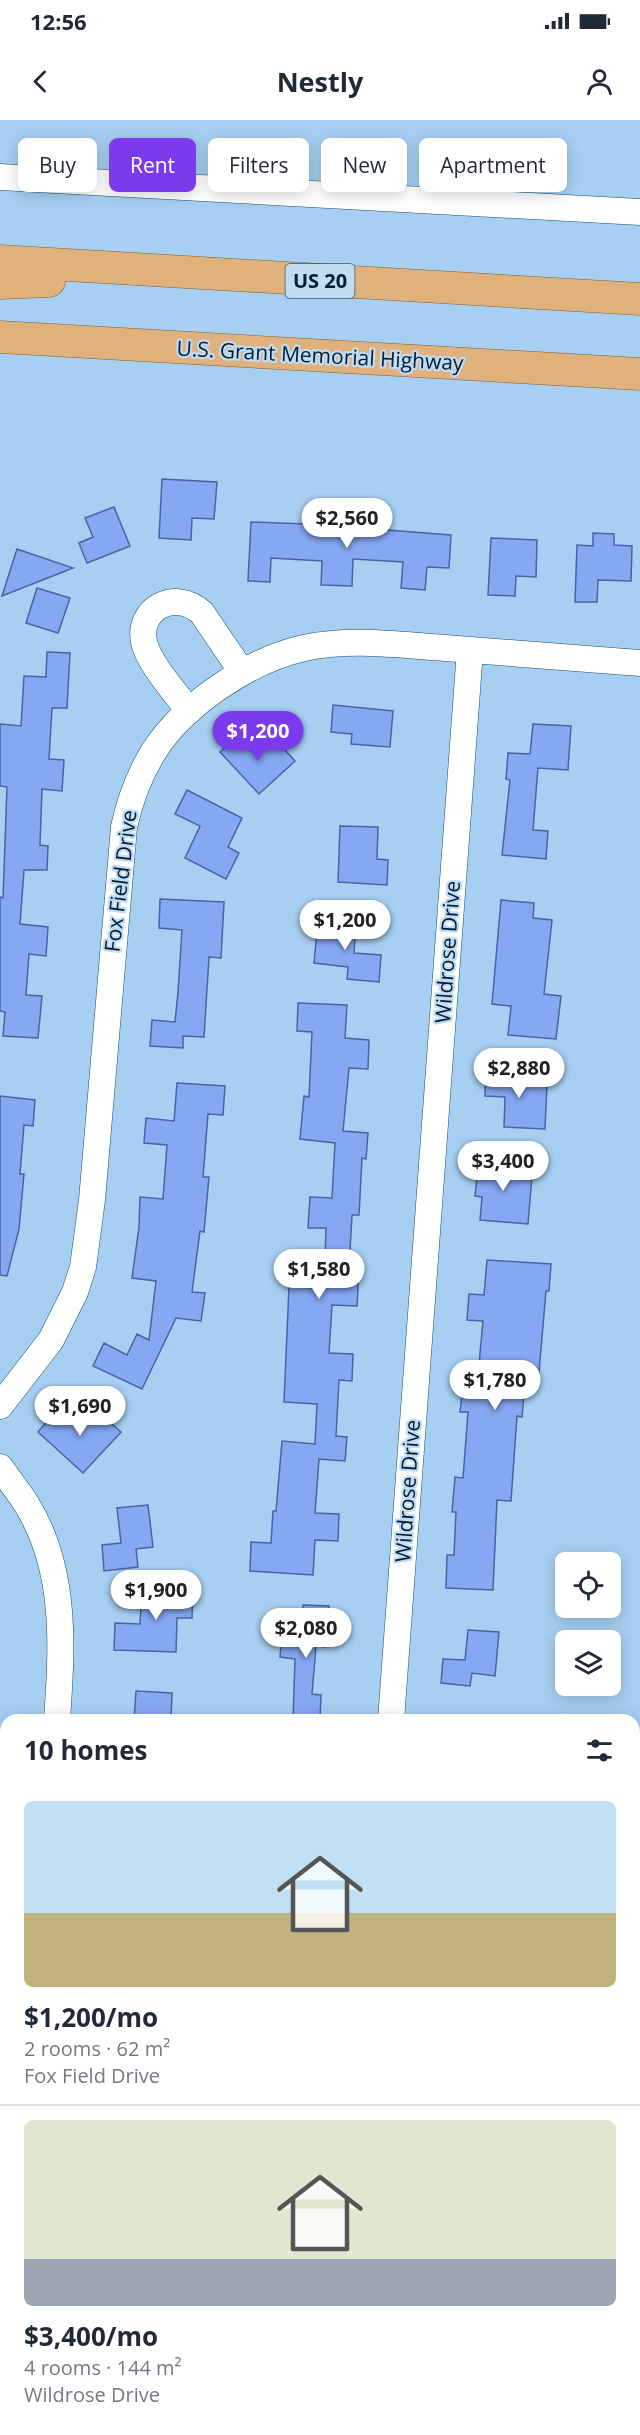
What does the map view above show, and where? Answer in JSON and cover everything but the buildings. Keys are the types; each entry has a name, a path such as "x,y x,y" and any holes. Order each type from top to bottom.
{"main road":[{"name":"US 20","path":"0,261 640,299"},
{"path":"0,283 164,272"},
{"name":"U.S. Grant Memorial Highway","path":"0,337 640,374"}],"street":[{"path":"0,177 640,212"},
{"path":"189,711 148,653 144,639 147,622 160,606 171,601 183,601 193,605 202,613 242,672"},
{"name":"Fox Field Drive","path":"0,1406 51,1340 75,1292 83,1267 92,1200 124,827 130,800 155,750 171,729 189,711 242,672 272,657 315,647 371,643 640,663"},
{"name":"Wildrose Drive","path":"391,1714 470,650"},
{"path":"0,1467 28,1506 51,1564 61,1622 62,1652 57,1714"}]}
